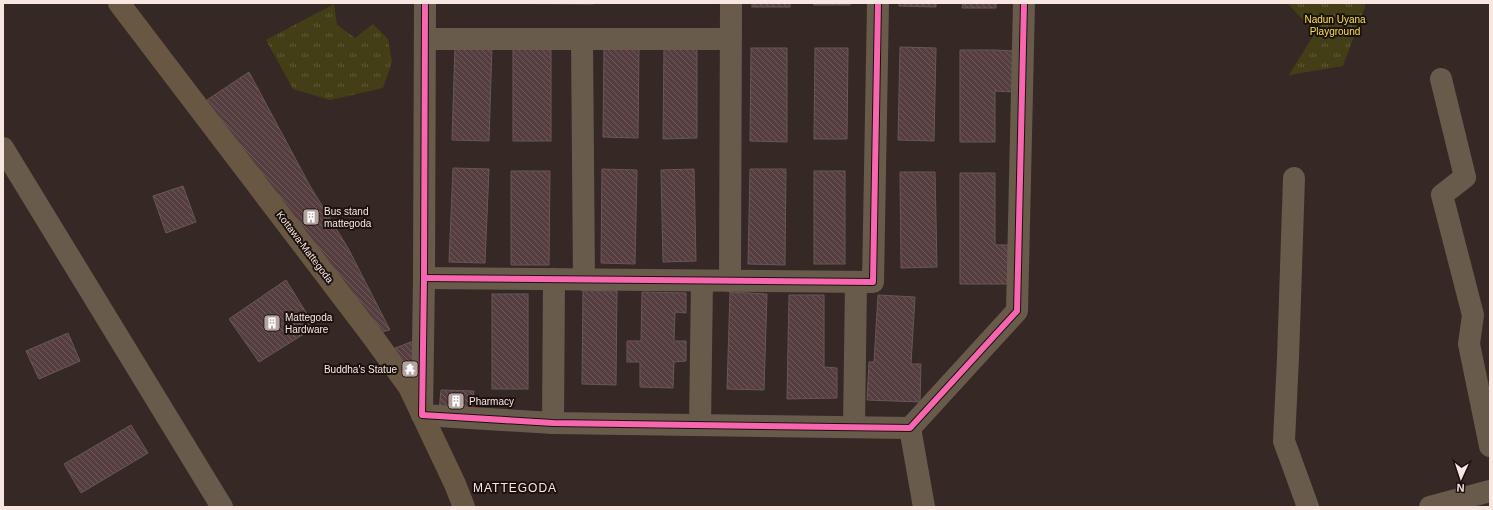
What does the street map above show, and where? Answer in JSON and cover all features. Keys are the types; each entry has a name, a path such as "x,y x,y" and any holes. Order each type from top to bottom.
{"main road":[{"name":"Kottawa-Mattegoda","path":"119,3 373,337 409,387 455,484 464,507"}],"street":[{"path":"425,3 422,415 553,423 910,428 1017,311 1024,3"},
{"path":"730,281 731,3"},
{"path":"424,278 873,282 878,3"},
{"path":"425,39 731,39"},
{"path":"582,39 584,280"},
{"path":"1441,79 1465,177 1442,195 1473,315 1470,344 1490,446"},
{"path":"3,148 222,507"},
{"path":"1294,178 1284,441 1308,507"},
{"path":"553,423 554,279"},
{"path":"700,425 702,281"},
{"path":"854,427 856,282"},
{"path":"910,428 924,507"},
{"path":"1430,507 1490,491"}],"green space":[{"name":"Nadun Uyana Playground","path":"1287,3 1365,3 1365,7 1343,66 1289,75 1315,33"},
{"path":"334,4 337,25 355,38 373,24 388,39 392,62 383,88 330,100 293,89 266,40"}],"building":[{"path":"454,3 593,3 593,4"},
{"path":"752,3 790,3 790,7 752,7"},
{"path":"814,3 850,3 850,5 814,5"},
{"path":"899,3 936,3 936,7 899,6"},
{"path":"963,3 996,3 996,8 962,8"},
{"path":"455,46 492,46 489,141 452,140"},
{"path":"664,46 697,46 697,138 663,139"},
{"path":"513,47 551,47 551,141 513,141"},
{"path":"604,47 639,47 638,138 603,137"},
{"path":"900,47 936,48 934,141 898,140"},
{"path":"751,48 787,48 787,142 750,141"},
{"path":"815,48 848,48 847,139 814,139"},
{"path":"960,50 1015,51 1013,92 995,91 995,142 960,142"},
{"name":"Bus stand mattegoda","path":"249,72 310,186 348,248 390,330 381,332 204,102"},
{"path":"453,168 489,169 485,263 449,262"},
{"path":"602,169 637,170 635,264 601,263"},
{"path":"694,169 696,261 663,262 661,170"},
{"path":"750,169 786,169 785,265 748,264"},
{"path":"511,171 550,171 549,265 511,265"},
{"path":"814,171 845,171 845,264 814,264"},
{"path":"900,172 935,172 937,267 901,268"},
{"path":"960,173 995,173 995,245 1010,245 1009,284 960,284"},
{"path":"183,186 196,222 166,233 153,196"},
{"name":"Mattegoda Hardware","path":"286,280 315,327 259,362 229,319"},
{"path":"583,290 617,291 616,385 582,384"},
{"path":"642,292 686,293 686,313 675,312 674,341 686,341 686,361 674,362 673,388 640,387 640,362 627,362 627,341 641,341"},
{"path":"730,292 767,294 764,390 727,389"},
{"path":"492,294 528,294 528,389 492,389"},
{"path":"789,295 824,295 824,367 837,368 837,398 787,399"},
{"path":"878,295 915,297 911,364 921,364 920,402 867,400 869,362 874,362"},
{"path":"68,333 80,361 39,379 26,351"},
{"name":"Buddha's Statue","path":"416,340 417,389 390,350"},
{"name":"Pharmacy","path":"441,390 474,391 471,412 439,411"},
{"path":"131,425 148,453 81,493 64,464"}],"cycle path":[{"path":"425,3 422,415 553,423 910,428 1017,311 1024,3"},
{"path":"424,278 873,282 878,3"}],"place":[{"name":"Bus stand mattegoda","path":"311,217"},
{"name":"Mattegoda Hardware","path":"272,323"},
{"name":"Buddha's Statue","path":"410,369"},
{"name":"Pharmacy","path":"456,401"}],"district":[{"name":"MATTEGODA","path":"515,488"}]}
